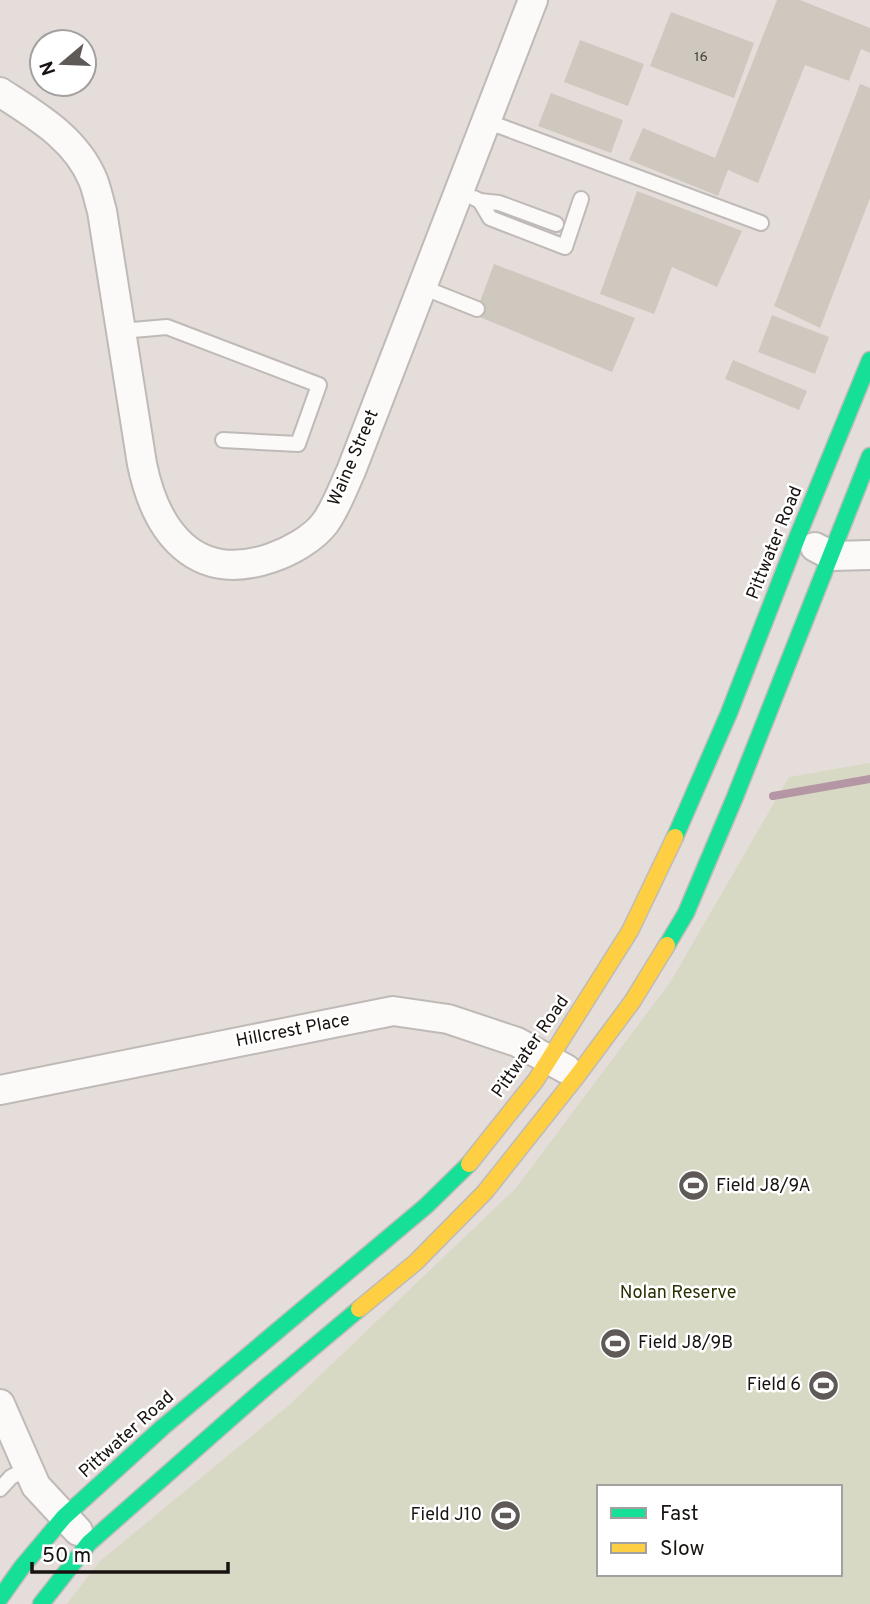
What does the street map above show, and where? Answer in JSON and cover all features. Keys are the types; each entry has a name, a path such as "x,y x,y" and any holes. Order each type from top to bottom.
{"main road":[{"name":"Pittwater Road","path":"0,1598 64,1517 163,1427 426,1206 470,1163 550,1059 636,919 689,806 870,360"},
{"path":"41,1604 89,1543 265,1388 416,1262 485,1192 578,1076 632,1002 685,913 735,797 870,456"}],"street":[{"name":"Waine Street","path":"0,92 58,132 78,155 93,179 102,211 142,464 157,514 173,537 196,556 223,566 254,564 279,555 309,538 324,525 351,471 422,287 469,195 486,121 533,0"},
{"path":"796,538 832,556 870,555"},
{"name":"Hillcrest Place","path":"0,1090 393,1011 448,1019 517,1042 578,1076"},
{"path":"0,1404 36,1486 89,1543"}],"lane":[{"path":"486,121 761,223"},
{"path":"469,195 490,218 565,247 581,200"},
{"path":"469,195 556,224"},
{"path":"422,287 477,309"},
{"path":"121,331 167,327 318,385 298,444 223,440"},
{"path":"0,1489 11,1477 27,1469"}],"green space":[{"name":"Nolan Reserve","path":"870,763 870,1604 67,1604 99,1562 288,1406 516,1188 671,981 789,777"}],"building":[{"path":"777,0 800,0 870,28 870,53 861,49 849,81 805,65 758,183 728,170 718,196 629,160 643,128 715,158"},
{"path":"671,12 754,43 734,98 650,66"},
{"path":"580,40 644,64 628,106 564,82"},
{"path":"860,84 870,88 870,198 820,328 774,306"},
{"path":"551,93 623,120 611,153 538,126"},
{"path":"637,191 742,231 717,287 672,267 654,314 600,294"},
{"path":"494,264 635,318 612,372 475,315"},
{"path":"772,315 829,337 815,374 758,352"},
{"path":"733,360 807,391 799,410 725,379"}],"waterway":[{"path":"773,796 870,779"}],"traffic: fast":[{"path":"675,837 729,713 870,360"},
{"path":"667,945 686,913 735,797 870,456"},
{"path":"0,1598 64,1517 163,1427 426,1206 469,1164"},
{"path":"41,1604 89,1543 359,1309"}],"traffic: slow":[{"path":"469,1164 536,1080 630,931 675,837"},
{"path":"359,1309 416,1262 485,1192 632,1002 667,945"}],"place":[{"name":"Field J8/9A","path":"693,1186"},
{"name":"Field J8/9B","path":"615,1343"},
{"name":"Field 6","path":"824,1385"},
{"name":"Field J10","path":"505,1515"}]}
